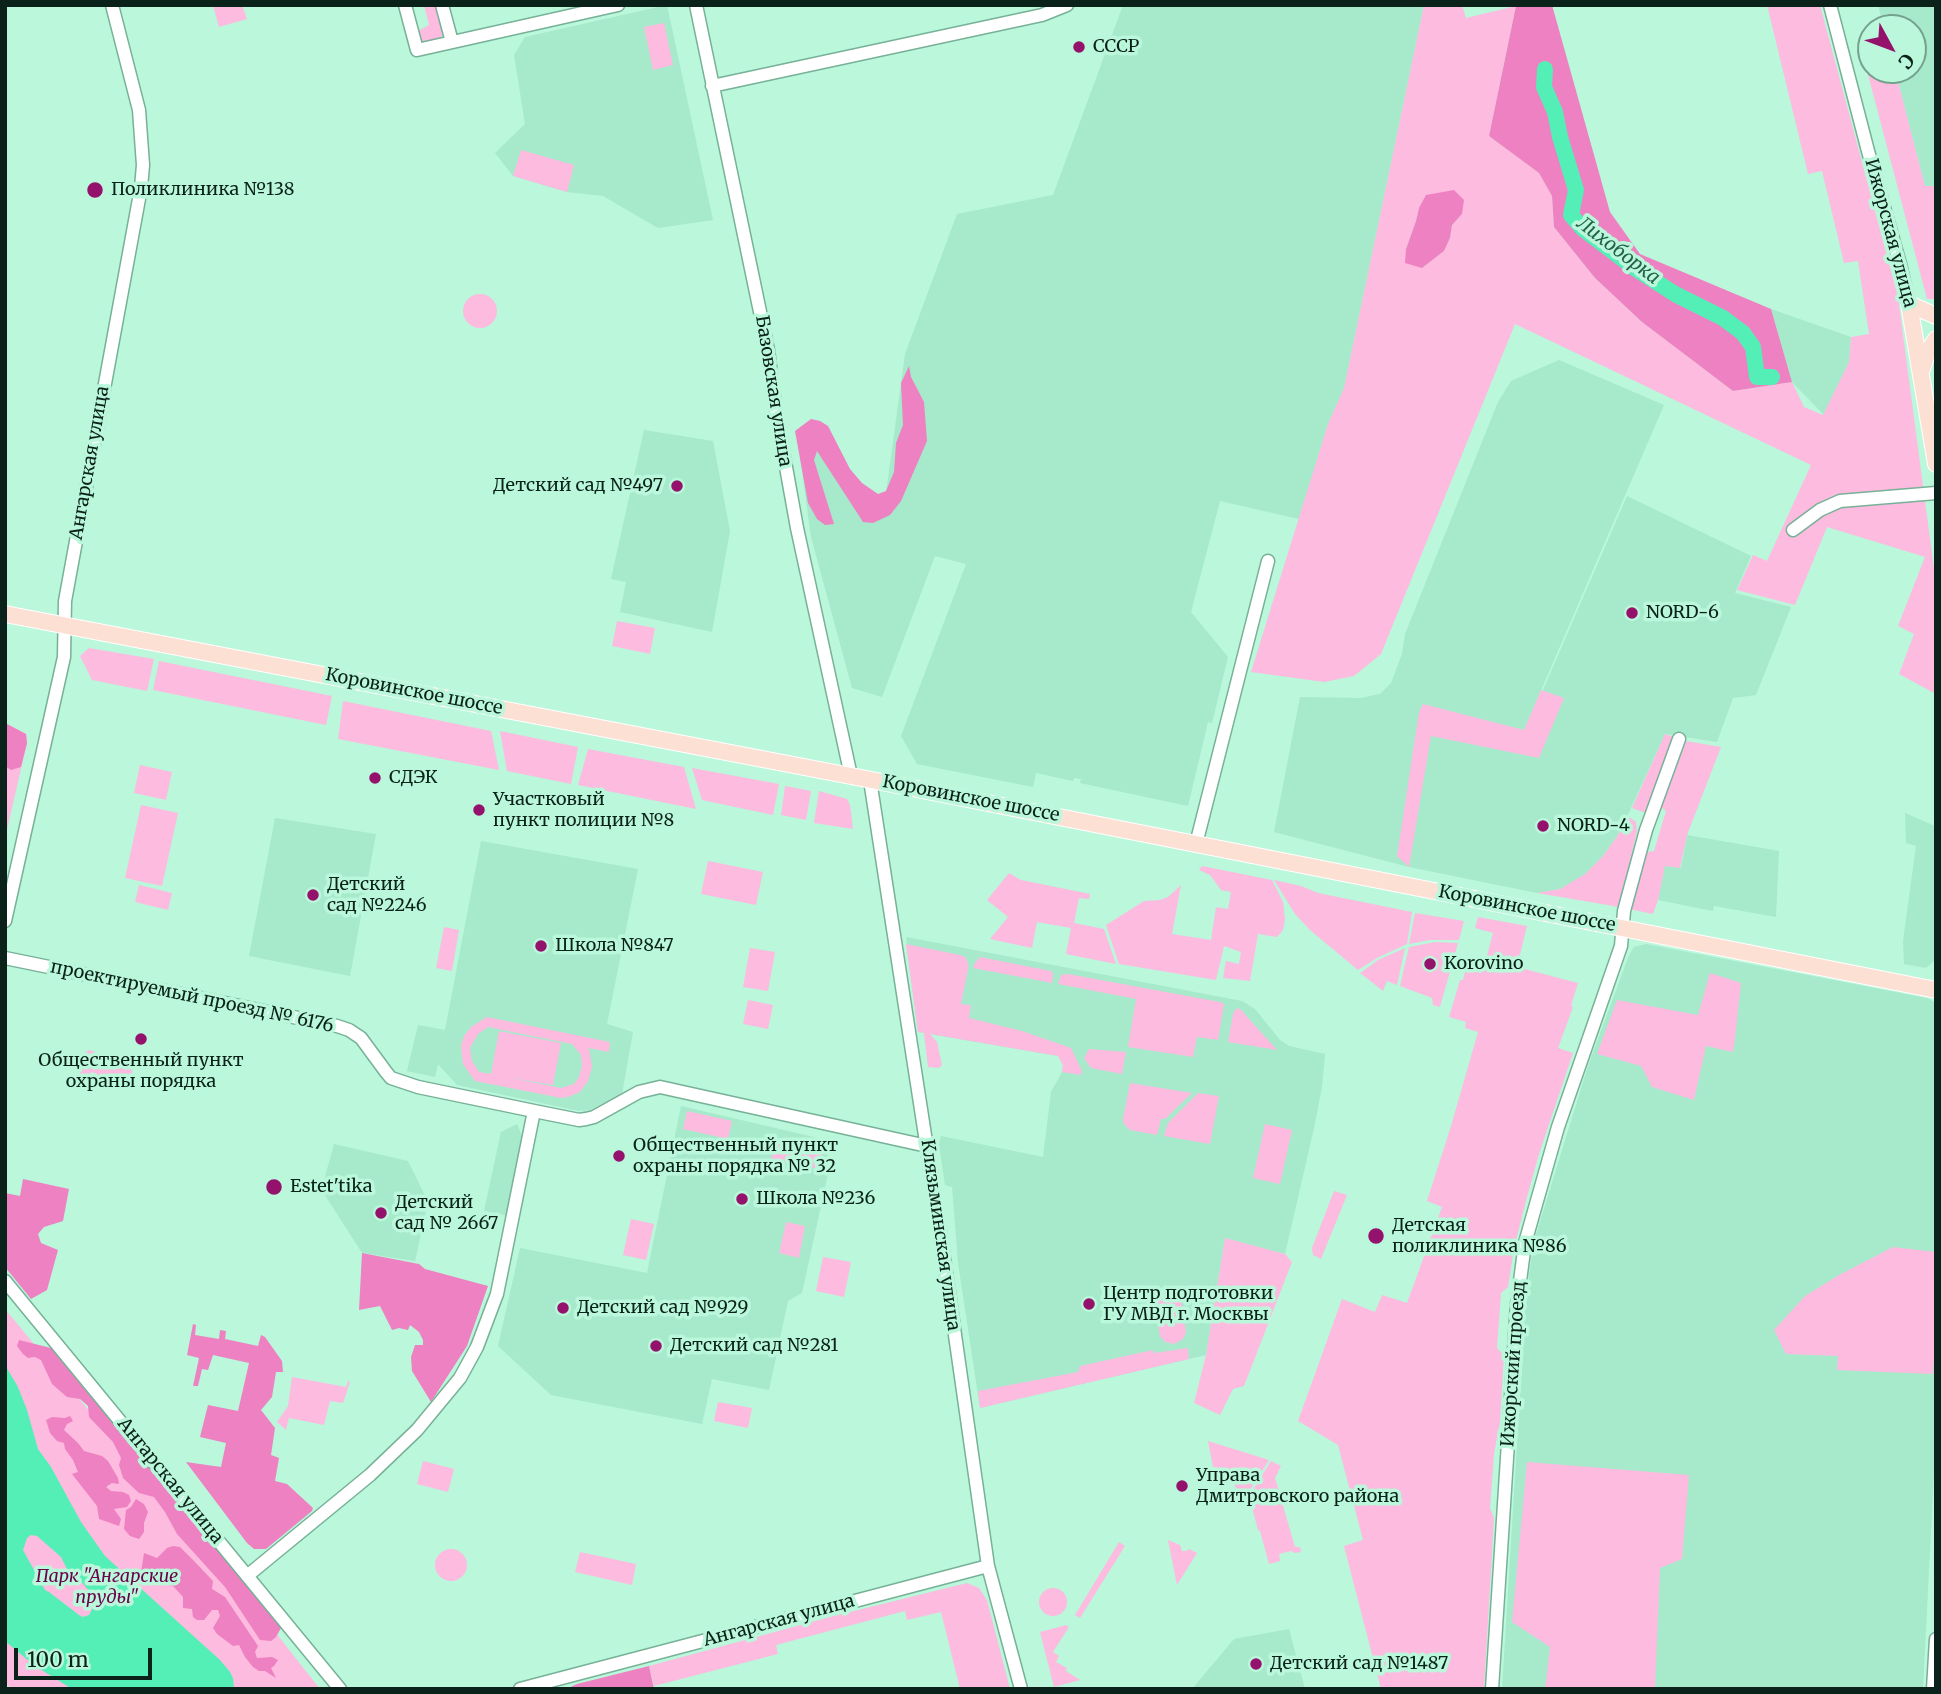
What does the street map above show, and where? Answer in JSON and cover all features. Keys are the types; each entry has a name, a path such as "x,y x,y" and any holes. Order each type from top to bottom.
{"main road":[{"path":"1909,304 1936,316"},
{"name":"Ижорская улица","path":"1909,304 1936,464"},
{"path":"1921,375 1924,360 1936,339"},
{"name":"Коровинское шоссе","path":"5,614 870,779 1936,990"}],"street":[{"name":"Ангарская улица","path":"5,921 64,657 67,592 144,165 139,110 112,5"},
{"path":"405,5 417,50 618,5"},
{"path":"442,5 452,42"},
{"name":"Базовская улица","path":"696,5 768,350 775,407 797,528 851,776"},
{"path":"712,86 1042,15 1067,5"},
{"name":"Ижорская улица","path":"1830,5 1909,304"},
{"path":"1793,530 1820,510 1840,502 1936,493"},
{"path":"1196,844 1268,561"},
{"name":"Ижорский проезд","path":"1492,1689 1517,1304 1525,1243 1558,1127 1621,946 1624,911 1646,830 1679,739"},
{"name":"Клязьминская улица","path":"870,779 988,1566 1021,1689"},
{"name":"проектируемый проезд № 6176","path":"5,958 337,1026 361,1038 386,1072 400,1081 534,1111 586,1119 639,1092 660,1087 927,1146"},
{"path":"247,1576 370,1475 417,1430 460,1378 477,1348 497,1294 534,1111"},
{"name":"Ангарская улица","path":"5,1281 339,1686"},
{"name":"Ангарская улица","path":"520,1689 988,1566"},
{"path":"1933,1689 1936,1639"},
{"name":"Ангарская улица","path":"548,1689 571,1676"}],"shaded area":[{"path":"667,5 713,220 658,228 603,196 567,192 513,176 495,153 525,124 514,55 525,37"},
{"path":"1123,5 1424,5 1344,388 1328,424 1299,519 1220,501 1191,612 1228,657 1212,723 1208,722 1188,806 1080,783 1081,779 1074,778 1073,781 1036,773 1033,787 917,764 901,736 966,564 935,556 882,697 852,688 811,537 797,434 808,431 857,507 885,500 905,354 957,214 1053,195"},
{"path":"1552,5 1610,212 1640,254 1771,309 1792,382 1733,391 1642,322 1595,278 1554,227 1552,196 1539,173 1489,136 1516,6"},
{"path":"1878,5 1936,5 1936,186 1925,186 1899,84 1927,84 1927,14 1880,14"},
{"path":"1454,190 1464,200 1462,214 1452,225 1444,251 1422,268 1405,263 1406,249 1426,195"},
{"path":"1771,309 1851,337 1849,362 1824,415 1792,382"},
{"path":"1559,360 1664,405 1524,730 1422,704 1517,750 1627,496 1751,556 1735,593 1791,607 1756,695 1733,698 1717,742 1665,734 1620,832 1593,867 1576,881 1560,889 1537,893 1409,867 1274,832 1300,697 1360,698 1380,694 1391,683 1402,654 1405,634 1498,402 1511,381"},
{"path":"909,366 911,377 924,402 927,441 901,501 890,515 873,523 863,522 817,451 814,460 834,524 825,525 817,519 808,503 795,431 811,419 828,426 850,469 862,483 878,494 886,491 894,472 896,443 903,425 901,383"},
{"name":"Детский сад №497","path":"644,430 713,441 730,531 712,632 620,612 626,582 611,579"},
{"path":"5,723 26,734 27,743 21,767 11,770 5,766"},
{"path":"1905,813 1935,826 1935,960 1926,968 1904,964 1903,941 1916,846 1906,843"},
{"name":"Детский сад №2246","path":"275,818 376,834 350,976 249,956"},
{"path":"1687,835 1779,851 1776,917 1714,906 1713,911 1658,900 1665,865 1681,868"},
{"name":"Школа №847","path":"481,841 638,869 607,1024 633,1032 622,1094 590,1110 579,1111 457,1085 438,1064 435,1077 407,1071 418,1025 445,1030"},
{"path":"906,937 1242,1001 1255,1009 1280,1040 1289,1046 1325,1054 1314,1128 1285,1254 1225,1238 1206,1355 980,1408 958,1263 952,1187 945,1185 939,1145 941,1136 1043,1157 1051,1092 1063,1065 1058,1056 918,1032"},
{"path":"1646,944 1927,998 1936,1003 1936,1431 1923,1689 1502,1689 1526,1297 1534,1241 1588,1066 1629,955 1634,947"},
{"path":"681,1106 818,1138 831,1160 802,1293 788,1301 769,1390 712,1379 702,1424 551,1395 498,1346 520,1248 647,1273"},
{"path":"517,1124 524,1141 509,1216 484,1211 501,1132"},
{"name":"Детский сад № 2667","path":"334,1144 408,1161 428,1202 415,1261 362,1253 323,1192"},
{"path":"23,1179 69,1189 63,1221 44,1227 38,1234 41,1243 58,1250 47,1290 31,1299 5,1267 5,1193 20,1196"},
{"path":"362,1253 419,1264 425,1269 488,1286 467,1346 431,1402 412,1371 411,1357 415,1345 423,1345 419,1332 410,1325 408,1330 392,1330 380,1306 359,1310"},
{"path":"193,1324 196,1325 195,1335 219,1339 220,1330 226,1331 225,1339 258,1346 261,1335 282,1361 283,1372 276,1372 272,1397 261,1410 275,1428 271,1455 279,1458 275,1481 287,1484 313,1508 266,1549 254,1549 247,1543 186,1462 221,1467 226,1443 200,1437 208,1405 238,1411 249,1363 213,1355 208,1370 202,1369 198,1386 193,1386 199,1358 187,1355"},
{"path":"19,1340 51,1348 281,1628 276,1637 271,1641 260,1640 225,1587 177,1534 154,1497 139,1493 123,1478 119,1465 121,1458 113,1442 89,1417 88,1406 80,1399 67,1397 52,1384 41,1360 28,1358 23,1354 17,1346"},
{"path":"5,1365 18,1387 38,1449 81,1522 105,1556 220,1660 233,1678 234,1689 72,1689 35,1666 5,1641","holes":["31,1535 37,1536 61,1557 67,1569 74,1573 90,1592 94,1606 89,1615 79,1615 45,1590 23,1550 27,1538"]},
{"path":"70,1416 73,1421 67,1424 64,1430 84,1451 102,1456 108,1461 118,1478 119,1484 112,1483 106,1487 111,1491 129,1495 131,1501 127,1507 114,1509 121,1519 119,1526 99,1519 97,1506 72,1474 78,1472 64,1443 57,1441 50,1433 46,1420"},
{"path":"136,1499 144,1504 148,1512 144,1532 139,1539 130,1536 124,1529 126,1510"},
{"path":"173,1546 180,1547 213,1581 212,1589 225,1597 258,1646 255,1652 257,1658 272,1657 278,1660 271,1668 276,1678 253,1667 239,1645 233,1646 217,1634 213,1628 220,1616 218,1610 212,1610 204,1620 197,1620 193,1617 192,1609 183,1608 183,1597 174,1587 169,1584 149,1583 144,1578 141,1573 144,1553 157,1558"},
{"name":"Детский сад №1487","path":"1289,1629 1305,1689 1192,1689 1234,1639"},
{"path":"649,1666 654,1689 566,1689 577,1684"}],"green space":[{"path":"213,5 242,5 247,19 219,27"},
{"path":"424,5 437,5 444,32 439,40 425,44 416,32 429,25"},
{"path":"1424,5 1462,5 1466,18 1516,6 1489,136 1539,173 1552,196 1554,227 1595,278 1642,322 1733,391 1792,382 1804,407 1823,415 1849,362 1851,337 1869,334 1858,261 1844,263 1822,171 1808,174 1767,5 1820,5 1898,297 1936,584 1936,694 1899,674 1914,634 1898,626 1925,557 1827,527 1795,605 1737,590 1753,555 1767,561 1811,465 1515,324 1381,654 1354,676 1324,682 1251,672 1328,424 1344,388","holes":["1419,208 1462,214 1452,225 1444,251 1422,268 1406,249"]},
{"path":"664,23 673,65 653,70 644,27"},
{"path":"1870,84 1899,84 1925,186 1936,186 1936,299 1927,299"},
{"path":"521,150 574,165 567,192 513,176"},
{"path":"480,294 492,299 497,311 492,323 480,328 468,323 463,311 468,299"},
{"path":"617,621 655,628 650,654 612,646"},
{"path":"89,648 154,659 147,691 92,680 80,656"},
{"path":"159,661 332,696 326,725 153,690"},
{"path":"1541,690 1564,698 1539,758 1431,736 1409,867 1397,856 1419,712 1423,704 1524,730"},
{"path":"343,701 491,731 499,770 338,739"},
{"path":"5,723 26,734 27,743 5,838"},
{"path":"500,731 578,747 571,784 507,771"},
{"path":"1665,734 1677,738 1646,813 1632,808"},
{"path":"1686,741 1721,747 1687,835 1680,868 1665,866 1653,914 1629,909 1644,852 1654,851 1666,811 1661,807"},
{"path":"588,749 684,767 696,809 578,785"},
{"path":"140,765 172,772 166,800 134,793"},
{"path":"692,768 779,784 773,815 702,800"},
{"path":"785,786 811,791 806,820 781,815"},
{"path":"819,791 847,799 853,829 814,823"},
{"path":"141,805 178,813 162,886 125,878"},
{"path":"1628,816 1636,822 1637,831 1619,907 1537,893 1560,889 1585,874 1603,856"},
{"path":"708,861 763,872 756,905 701,894"},
{"path":"1202,866 1272,880 1283,902 1283,930 1277,937 1258,934 1250,981 1223,978 1226,961 1239,964 1241,952 1224,946 1216,980 1119,964 1106,925 1144,901 1168,897 1181,885 1172,934 1211,940 1216,907 1228,909 1231,892 1221,890 1210,875 1199,870"},
{"path":"1009,873 1021,880 1090,894 1089,899 1079,898 1074,923 1104,929 1116,964 1066,954 1071,928 1037,922 1032,948 990,939 1008,917 987,900"},
{"path":"1274,880 1318,893 1412,912 1407,944 1358,970 1295,914"},
{"path":"139,885 172,893 168,910 135,902"},
{"path":"1415,913 1464,921 1459,940 1430,940 1409,944"},
{"path":"1478,917 1527,926 1517,967 1578,983 1571,1006 1573,1007 1558,1048 1573,1053 1527,1197 1514,1248 1508,1287 1501,1293 1497,1348 1504,1355 1500,1422 1494,1454 1490,1508 1494,1518 1484,1689 1381,1689 1344,1546 1363,1540 1338,1445 1298,1421 1342,1299 1375,1312 1382,1295 1407,1303 1442,1207 1427,1201 1478,1032 1465,1028 1466,1022 1449,1017 1460,980 1463,980 1465,972 1462,970 1468,956 1486,960 1493,933 1475,928"},
{"path":"444,927 459,930 452,971 436,968"},
{"path":"1435,942 1458,943 1440,1007 1433,1005 1432,998 1400,986 1409,947"},
{"path":"906,944 965,957 968,969 961,1004 971,1005 969,1018 1022,1031 1071,1048 1082,1071 1081,1075 1062,1072 1063,1065 1058,1056 930,1034 937,1042 942,1065 939,1068 928,1067 925,1033 918,1032"},
{"path":"750,948 775,952 768,991 743,987"},
{"path":"1405,948 1397,985 1387,981 1383,991 1360,973 1378,960"},
{"path":"980,957 1051,971 1052,983 973,968"},
{"path":"1710,973 1741,983 1735,1039 1733,1052 1706,1046 1694,1100 1652,1087 1641,1066 1597,1054 1617,1000 1698,1015"},
{"path":"1068,974 1220,1002 1224,1004 1218,1040 1197,1037 1193,1057 1128,1047 1136,999 1058,984 1061,975"},
{"path":"748,1000 773,1005 768,1029 743,1024"},
{"path":"1238,1008 1277,1050 1228,1042 1233,1014"},
{"path":"487,1017 610,1042 609,1052 589,1048 592,1067 588,1081 580,1092 561,1098 475,1081 463,1064 461,1046 471,1027","holes":["488,1027 572,1044 581,1055 582,1066 574,1084 561,1088 507,1077 553,1085 561,1043 499,1031 491,1074 479,1072 472,1061 470,1048 478,1034"]},
{"path":"1089,1049 1126,1052 1122,1074 1091,1068 1084,1058"},
{"path":"89,1050 98,1053 101,1060 133,1067 130,1083 97,1076 91,1072 89,1078 79,1076 81,1055"},
{"path":"1130,1083 1192,1093 1165,1119 1161,1119 1157,1135 1130,1130 1124,1124"},
{"path":"1198,1093 1219,1096 1210,1144 1164,1136 1168,1123"},
{"path":"687,1111 732,1121 728,1139 683,1129"},
{"path":"1265,1124 1292,1130 1280,1184 1253,1178"},
{"path":"776,1139 823,1150 818,1169 771,1158"},
{"path":"1334,1191 1347,1195 1321,1259 1313,1255 1312,1248"},
{"path":"631,1219 654,1224 646,1260 623,1255"},
{"path":"786,1222 805,1226 799,1258 779,1253"},
{"path":"1225,1238 1285,1254 1292,1262 1244,1386 1233,1389 1220,1415 1194,1403 1206,1355"},
{"path":"1893,1247 1936,1252 1933,1374 1837,1370 1838,1356 1786,1354 1774,1330 1805,1296"},
{"path":"823,1257 851,1262 844,1297 816,1291"},
{"path":"1166,1288 1181,1296 1186,1333 1183,1339 1174,1344 1165,1342 1160,1336 1154,1300 1158,1292"},
{"name":"Парк \"Ангарские пруды\"","path":"5,1309 119,1447 231,1576 320,1689 12,1689 5,1683"},
{"path":"1188,1348 1189,1359 980,1408 978,1391 1078,1372 1080,1366 1153,1350 1154,1353"},
{"path":"292,1377 346,1387 348,1381 350,1382 343,1403 330,1401 324,1425 289,1418 286,1430 277,1422 288,1406"},
{"path":"718,1402 752,1408 748,1428 714,1421"},
{"path":"1208,1441 1269,1460 1248,1493 1237,1494 1232,1471 1213,1467"},
{"path":"423,1461 454,1469 448,1492 417,1484"},
{"path":"1271,1461 1281,1466 1275,1478 1295,1547 1300,1547 1301,1552 1279,1554 1280,1561 1269,1564 1249,1496"},
{"path":"1527,1462 1689,1475 1682,1559 1660,1568 1655,1689 1545,1689 1550,1647 1512,1622"},
{"path":"1168,1540 1180,1545 1182,1551 1189,1549 1197,1553 1177,1585"},
{"path":"1119,1542 1125,1546 1080,1618 1075,1615"},
{"path":"451,1549 462,1554 467,1565 462,1576 451,1581 440,1576 435,1565 440,1554"},
{"path":"580,1552 636,1564 632,1585 575,1572"},
{"path":"967,1583 979,1588 987,1600 1010,1689 960,1689 941,1612 907,1620 905,1611 776,1645 778,1654 654,1686 649,1666"},
{"path":"1053,1588 1063,1592 1067,1602 1063,1612 1053,1616 1043,1612 1039,1602 1043,1592"},
{"path":"1066,1625 1069,1627 1053,1652 1059,1656 1056,1662 1080,1680 1054,1687 1040,1632"}],"waterway":[{"name":"Лихоборка","path":"1545,69 1544,87 1555,112 1576,190 1571,215 1583,229 1633,267 1675,294 1723,318 1743,333 1753,347 1757,377 1772,377"}],"place":[{"name":"СССР","path":"1079,47"},
{"name":"Поликлиника №138","path":"95,190"},
{"name":"Детский сад №497","path":"677,486"},
{"name":"NORD-6","path":"1632,613"},
{"name":"СДЭК","path":"375,778"},
{"name":"Участковый пункт полиции №8","path":"479,810"},
{"name":"NORD-4","path":"1543,826"},
{"name":"Детский сад №2246","path":"313,895"},
{"name":"Школа №847","path":"541,946"},
{"name":"Korovino","path":"1430,964"},
{"name":"Общественный пункт охраны порядка","path":"141,1039"},
{"name":"Общественный пункт охраны порядка № 32","path":"619,1156"},
{"name":"Estet'tika","path":"274,1187"},
{"name":"Школа №236","path":"742,1199"},
{"name":"Детский сад № 2667","path":"381,1213"},
{"name":"Детская поликлиника №86","path":"1376,1236"},
{"name":"Центр подготовки ГУ МВД г. Москвы","path":"1089,1304"},
{"name":"Детский сад №929","path":"563,1308"},
{"name":"Детский сад №281","path":"656,1346"},
{"name":"Управа Дмитровского района","path":"1182,1486"},
{"name":"Детский сад №1487","path":"1256,1664"}]}
